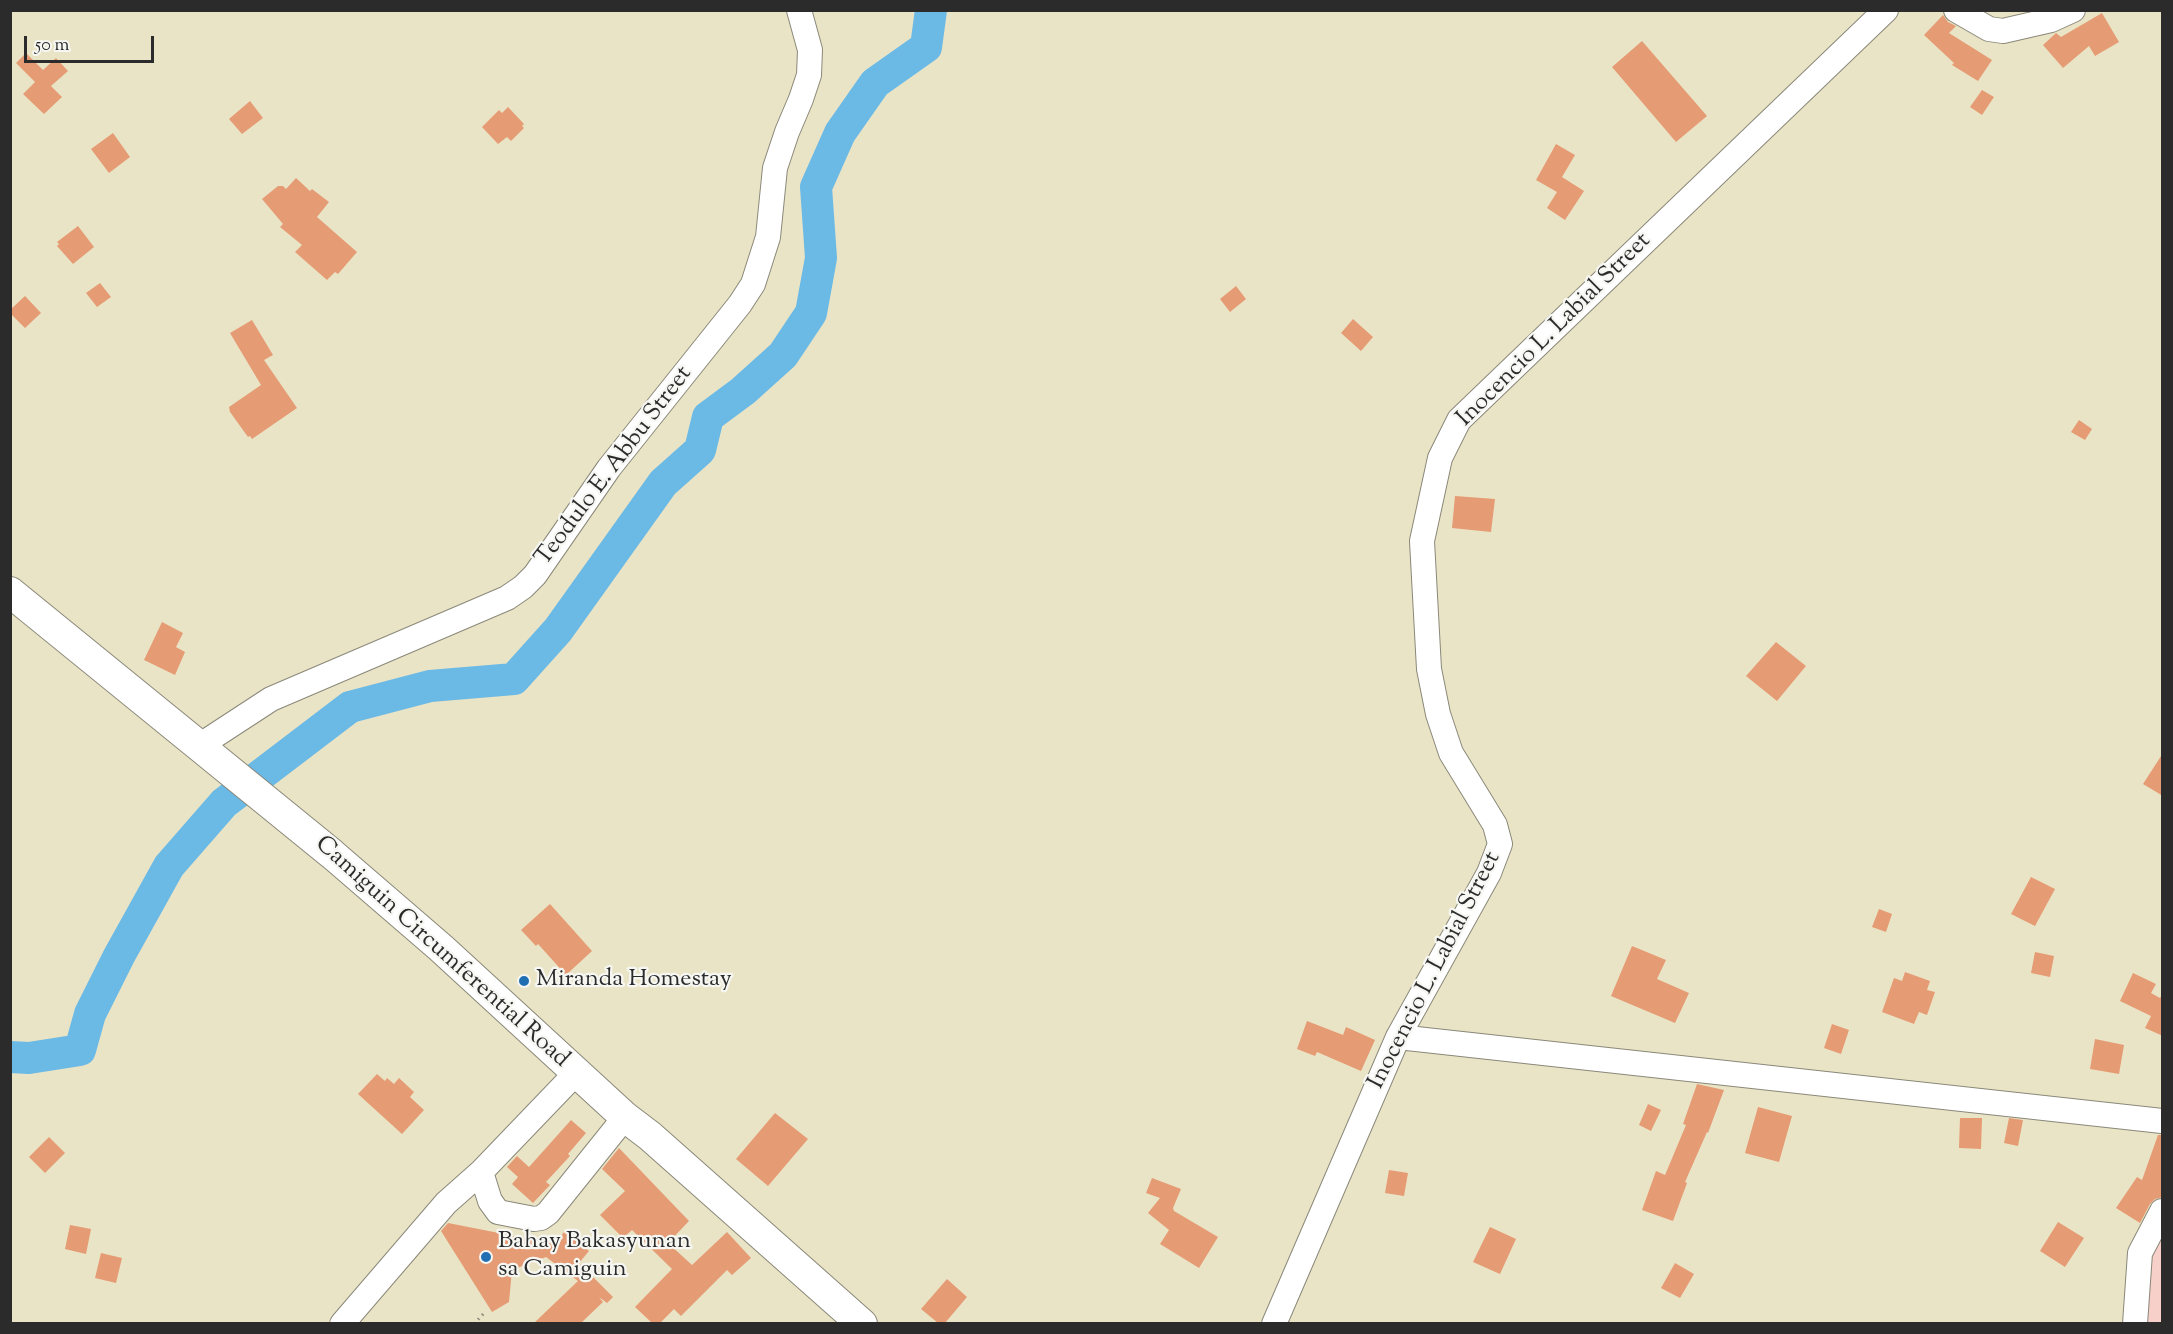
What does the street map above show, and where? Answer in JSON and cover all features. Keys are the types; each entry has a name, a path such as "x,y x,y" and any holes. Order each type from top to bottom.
{"main road":[{"name":"Camiguin Circumferential Road","path":"10,592 236,776 441,948 625,1117 651,1136 862,1323"}],"street":[{"name":"Teodulo E. Abbu Street","path":"199,746 271,699 507,598 535,575 609,468 740,304 753,284 768,237 775,168 809,75 810,50 799,10"},
{"name":"Inocencio L. Labial Street","path":"1274,1323 1398,1037 1489,873 1500,844 1495,825 1452,753 1438,714 1429,669 1422,541 1440,458 1459,420 1886,10"},
{"path":"1956,10 1989,29 2003,31 2051,20 2073,10"},
{"path":"1398,1037 2163,1121"},
{"path":"342,1323 446,1203 482,1172 576,1073"},
{"path":"482,1172 490,1202 498,1212 534,1219 541,1218 549,1213 625,1117"},
{"path":"2135,1323 2140,1253 2163,1211"}],"path":[{"path":"474,1323 484,1312"}],"shaded area":[{"path":"2162,1229 2162,1323 2142,1324 2148,1257"}],"building":[{"path":"2102,13 2119,42 2095,56 2089,46 2063,68 2043,45 2056,33 2061,37"},
{"path":"1943,15 1948,22 1956,26 1949,33 1992,60 1978,81 1952,65 1954,63 1924,35"},
{"path":"1642,41 1707,116 1676,142 1612,67"},
{"path":"26,53 43,70 56,58 68,71 51,86 62,97 44,114 23,94 35,82 16,63"},
{"path":"1982,90 1994,97 1982,115 1970,107"},
{"path":"250,101 263,118 242,134 229,119"},
{"path":"508,107 524,124 522,126 524,128 511,141 507,137 498,144 482,127 499,110 502,113"},
{"path":"113,133 130,157 109,173 91,149"},
{"path":"1556,144 1575,155 1562,177 1584,191 1565,220 1547,208 1557,192 1536,180"},
{"path":"296,178 310,191 312,189 329,202 317,217 357,252 338,274 335,272 327,280 295,252 302,245 280,227 283,224 262,199 278,186 286,189"},
{"path":"78,226 94,247 73,264 57,246 59,244 57,242"},
{"path":"100,283 111,297 97,307 86,293"},
{"path":"1236,286 1246,299 1230,312 1220,299"},
{"path":"25,296 41,313 25,328 10,313 10,310"},
{"path":"1353,319 1373,337 1361,351 1341,333"},
{"path":"252,320 273,355 264,360 297,408 252,439 248,437 230,412 229,407 261,385 230,333"},
{"path":"2079,420 2092,429 2085,440 2071,432"},
{"path":"1455,496 1495,499 1491,532 1452,528"},
{"path":"162,622 183,633 176,647 185,652 175,675 144,660"},
{"path":"1776,642 1806,666 1777,701 1746,676"},
{"path":"2163,753 2163,796 2143,784"},
{"path":"2031,877 2055,889 2035,926 2011,914"},
{"path":"550,904 592,951 566,975 538,944 536,946 521,930"},
{"path":"1879,909 1892,914 1886,932 1872,927"},
{"path":"1632,946 1666,960 1657,979 1689,993 1675,1023 1611,996"},
{"path":"2035,952 2054,956 2050,977 2031,973"},
{"path":"1905,972 1930,981 1927,990 1935,992 1927,1015 1919,1012 1914,1024 1882,1012 1894,978 1902,981"},
{"path":"2133,973 2156,984 2151,993 2160,998 2163,993 2163,1036 2145,1028 2151,1016 2120,1001"},
{"path":"1307,1021 1343,1035 1346,1027 1375,1040 1361,1071 1317,1052 1315,1056 1297,1049"},
{"path":"1832,1024 1849,1030 1841,1054 1824,1048"},
{"path":"2095,1039 2124,1045 2119,1074 2090,1069"},
{"path":"377,1074 385,1081 387,1078 394,1084 399,1078 414,1092 410,1097 424,1110 402,1134 358,1094"},
{"path":"1697,1084 1724,1090 1708,1133 1685,1182 1687,1183 1673,1221 1642,1210 1656,1171 1665,1175 1686,1125 1683,1124"},
{"path":"1648,1104 1661,1110 1651,1131 1639,1125"},
{"path":"1758,1107 1792,1116 1779,1162 1745,1153"},
{"path":"775,1113 808,1139 768,1186 736,1159"},
{"path":"1960,1118 1982,1118 1981,1149 1959,1148"},
{"path":"2009,1118 2023,1120 2018,1146 2004,1143"},
{"path":"571,1120 586,1133 568,1154 570,1156 546,1182 550,1185 533,1203 512,1184 518,1177 507,1167 517,1156 529,1167"},
{"path":"2158,1135 2163,1135 2163,1197 2155,1199 2150,1204 2140,1223 2116,1208 2137,1177 2142,1180"},
{"path":"49,1137 65,1153 45,1173 29,1157"},
{"path":"619,1148 689,1221 668,1243 692,1265 727,1232 751,1258 732,1275 727,1270 681,1316 674,1309 660,1323 652,1323 635,1307 672,1269 632,1230 623,1238 600,1215 625,1191 602,1169"},
{"path":"1389,1170 1408,1173 1404,1196 1385,1193"},
{"path":"1152,1178 1181,1189 1173,1208 1174,1211 1218,1237 1199,1268 1160,1244 1169,1230 1148,1213 1160,1198 1146,1193"},
{"path":"2058,1222 2084,1238 2065,1267 2040,1251"},
{"path":"448,1223 555,1244 564,1232 589,1251 579,1263 613,1297 607,1303 599,1297 603,1302 581,1323 534,1323 578,1281 546,1257 512,1270 509,1302 492,1312 441,1231"},
{"path":"70,1225 91,1229 86,1254 65,1249"},
{"path":"1490,1227 1516,1239 1500,1274 1473,1262"},
{"path":"101,1253 122,1258 116,1283 95,1278"},
{"path":"1675,1263 1694,1274 1680,1298 1661,1288"},
{"path":"947,1279 967,1297 945,1323 938,1323 921,1309"}],"waterway":[{"path":"10,1057 29,1058 80,1050 90,1014 169,866 224,803 350,707 430,686 514,679 558,630 663,483 700,450 708,417 743,391 783,355 811,313 821,258 816,187 840,133 875,83 926,47 931,10"}],"place":[{"name":"Miranda Homestay","path":"524,981"},
{"name":"Bahay Bakasyunan sa Camiguin","path":"486,1257"}]}
